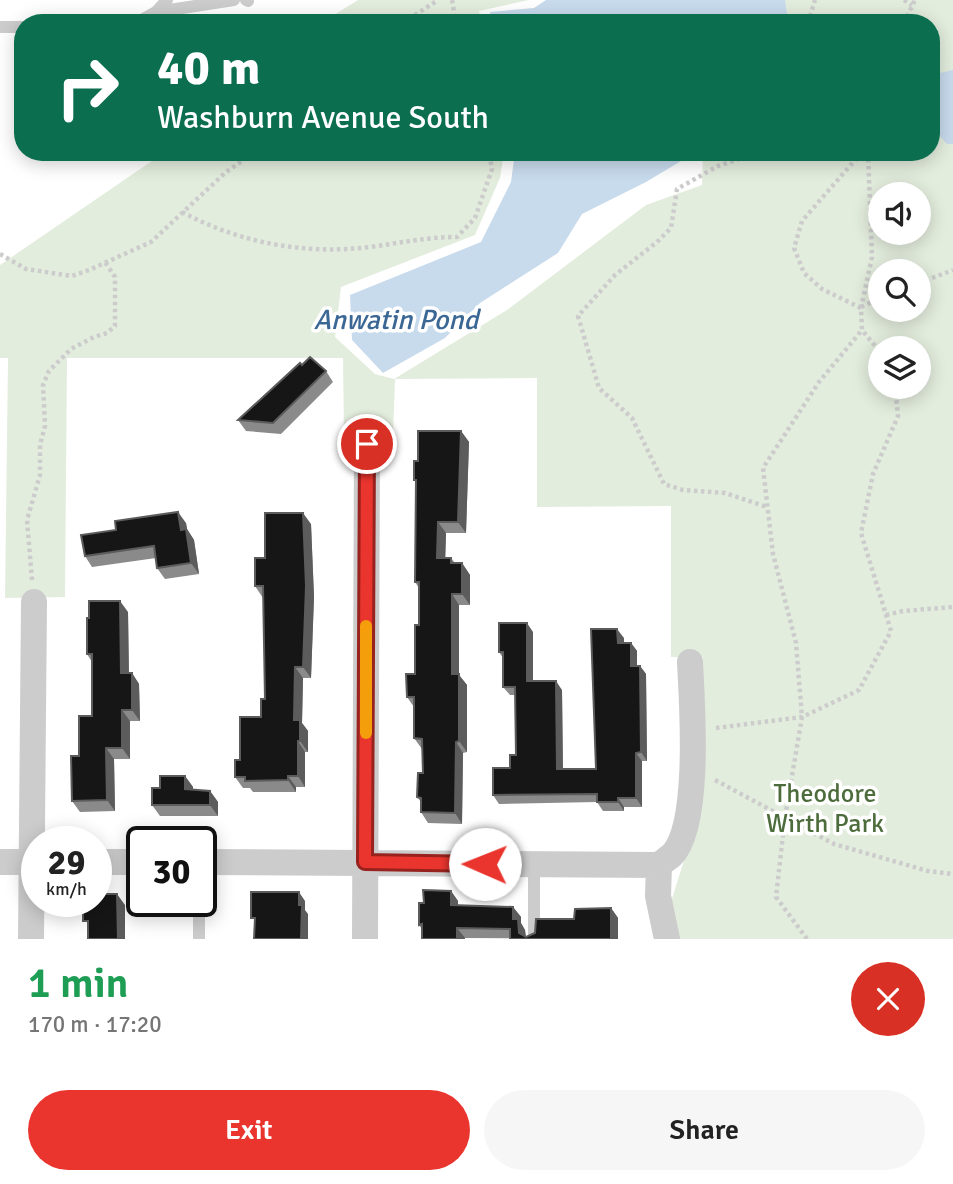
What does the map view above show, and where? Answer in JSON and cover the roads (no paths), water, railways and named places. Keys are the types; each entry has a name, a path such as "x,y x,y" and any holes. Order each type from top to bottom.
{"street":[{"path":"365,939 367,444"},
{"path":"34,602 34,826"},
{"path":"217,862 659,865 673,854 681,839 688,807 694,731 690,662"},
{"path":"0,862 21,862"},
{"path":"659,865 658,896 667,939"},
{"path":"31,939 32,917"}],"lane":[{"path":"152,14 167,0"},
{"path":"156,12 234,0"},
{"path":"534,864 534,939"},
{"path":"199,917 199,939"}],"water":[{"path":"546,0 785,0 787,14 490,12 534,8"},
{"path":"953,70 953,144 947,144 940,136 940,73"},
{"name":"Anwatin Pond","path":"514,161 681,161 582,214 558,253 480,303 445,338 383,373 352,340 350,295 481,242 511,182"}],"park label":[{"name":"Theodore Wirth Park","path":"825,809"}]}
